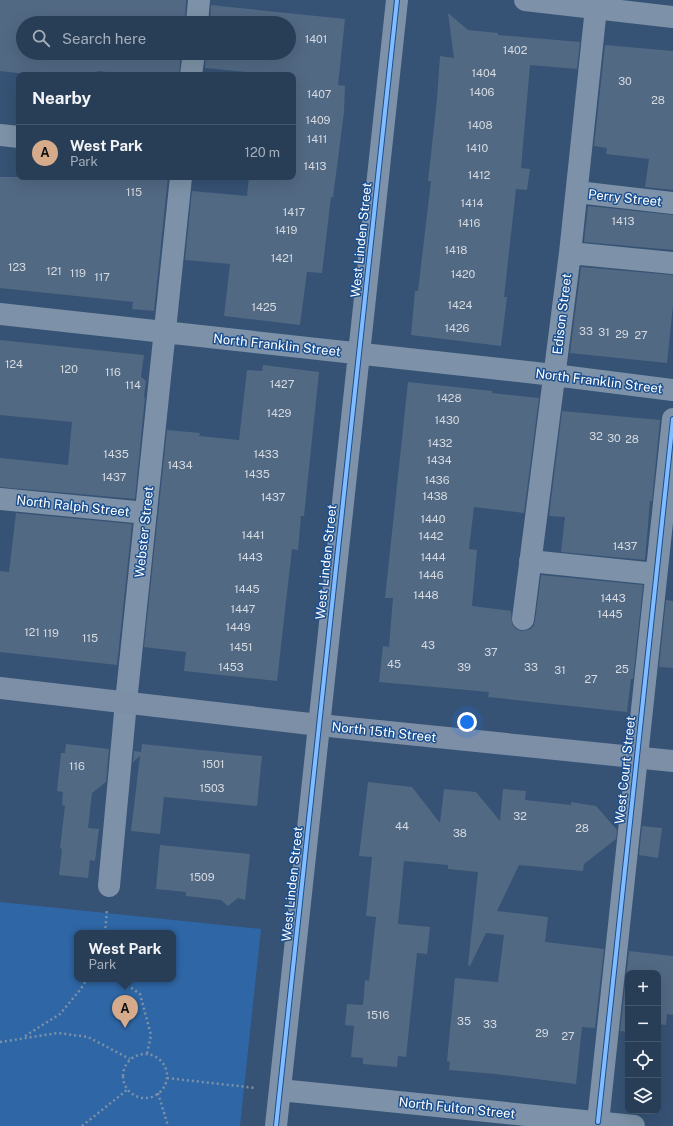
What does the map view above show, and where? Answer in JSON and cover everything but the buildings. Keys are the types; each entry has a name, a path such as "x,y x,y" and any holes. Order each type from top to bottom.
{"main road":[{"name":"North 15th Street","path":"0,688 319,725 673,761"}],"street":[{"path":"198,16 199,0"},
{"name":"West Linden Street","path":"276,1126 397,0"},
{"path":"525,0 673,16"},
{"name":"Edison Street","path":"523,619 570,253 596,8"},
{"path":"191,72 193,60"},
{"path":"0,135 16,137"},
{"name":"Webster Street","path":"109,886 126,702 181,180"},
{"name":"Perry Street","path":"577,192 673,203"},
{"path":"570,253 673,263"},
{"name":"North Franklin Street","path":"0,314 554,375 673,390"},
{"name":"West Court Street","path":"598,1122 673,419"},
{"name":"North Ralph Street","path":"0,498 146,513"},
{"path":"530,561 656,574"},
{"name":"North Fulton Street","path":"280,1090 634,1126"}],"path":[{"path":"23,1038 60,1014 85,982"},
{"path":"124,982 140,994 151,1035 147,1054"},
{"path":"0,1042 58,1033 88,1037 130,1059"},
{"path":"138,1054 147,1054 155,1056 162,1062 166,1069 167,1078 164,1086 158,1093 151,1097 142,1098 134,1096 127,1090 123,1082 122,1074 125,1065 130,1059 138,1054"},
{"path":"167,1078 280,1090"},
{"path":"82,1126 127,1090"},
{"path":"158,1093 168,1126"}],"shaded area":[{"path":"0,902 261,929 240,1126 0,1126"}],"cycle path":[{"path":"276,1126 397,0"},
{"path":"598,1122 673,419"}],"place":[{"name":"West Park","path":"125,1028"}]}
